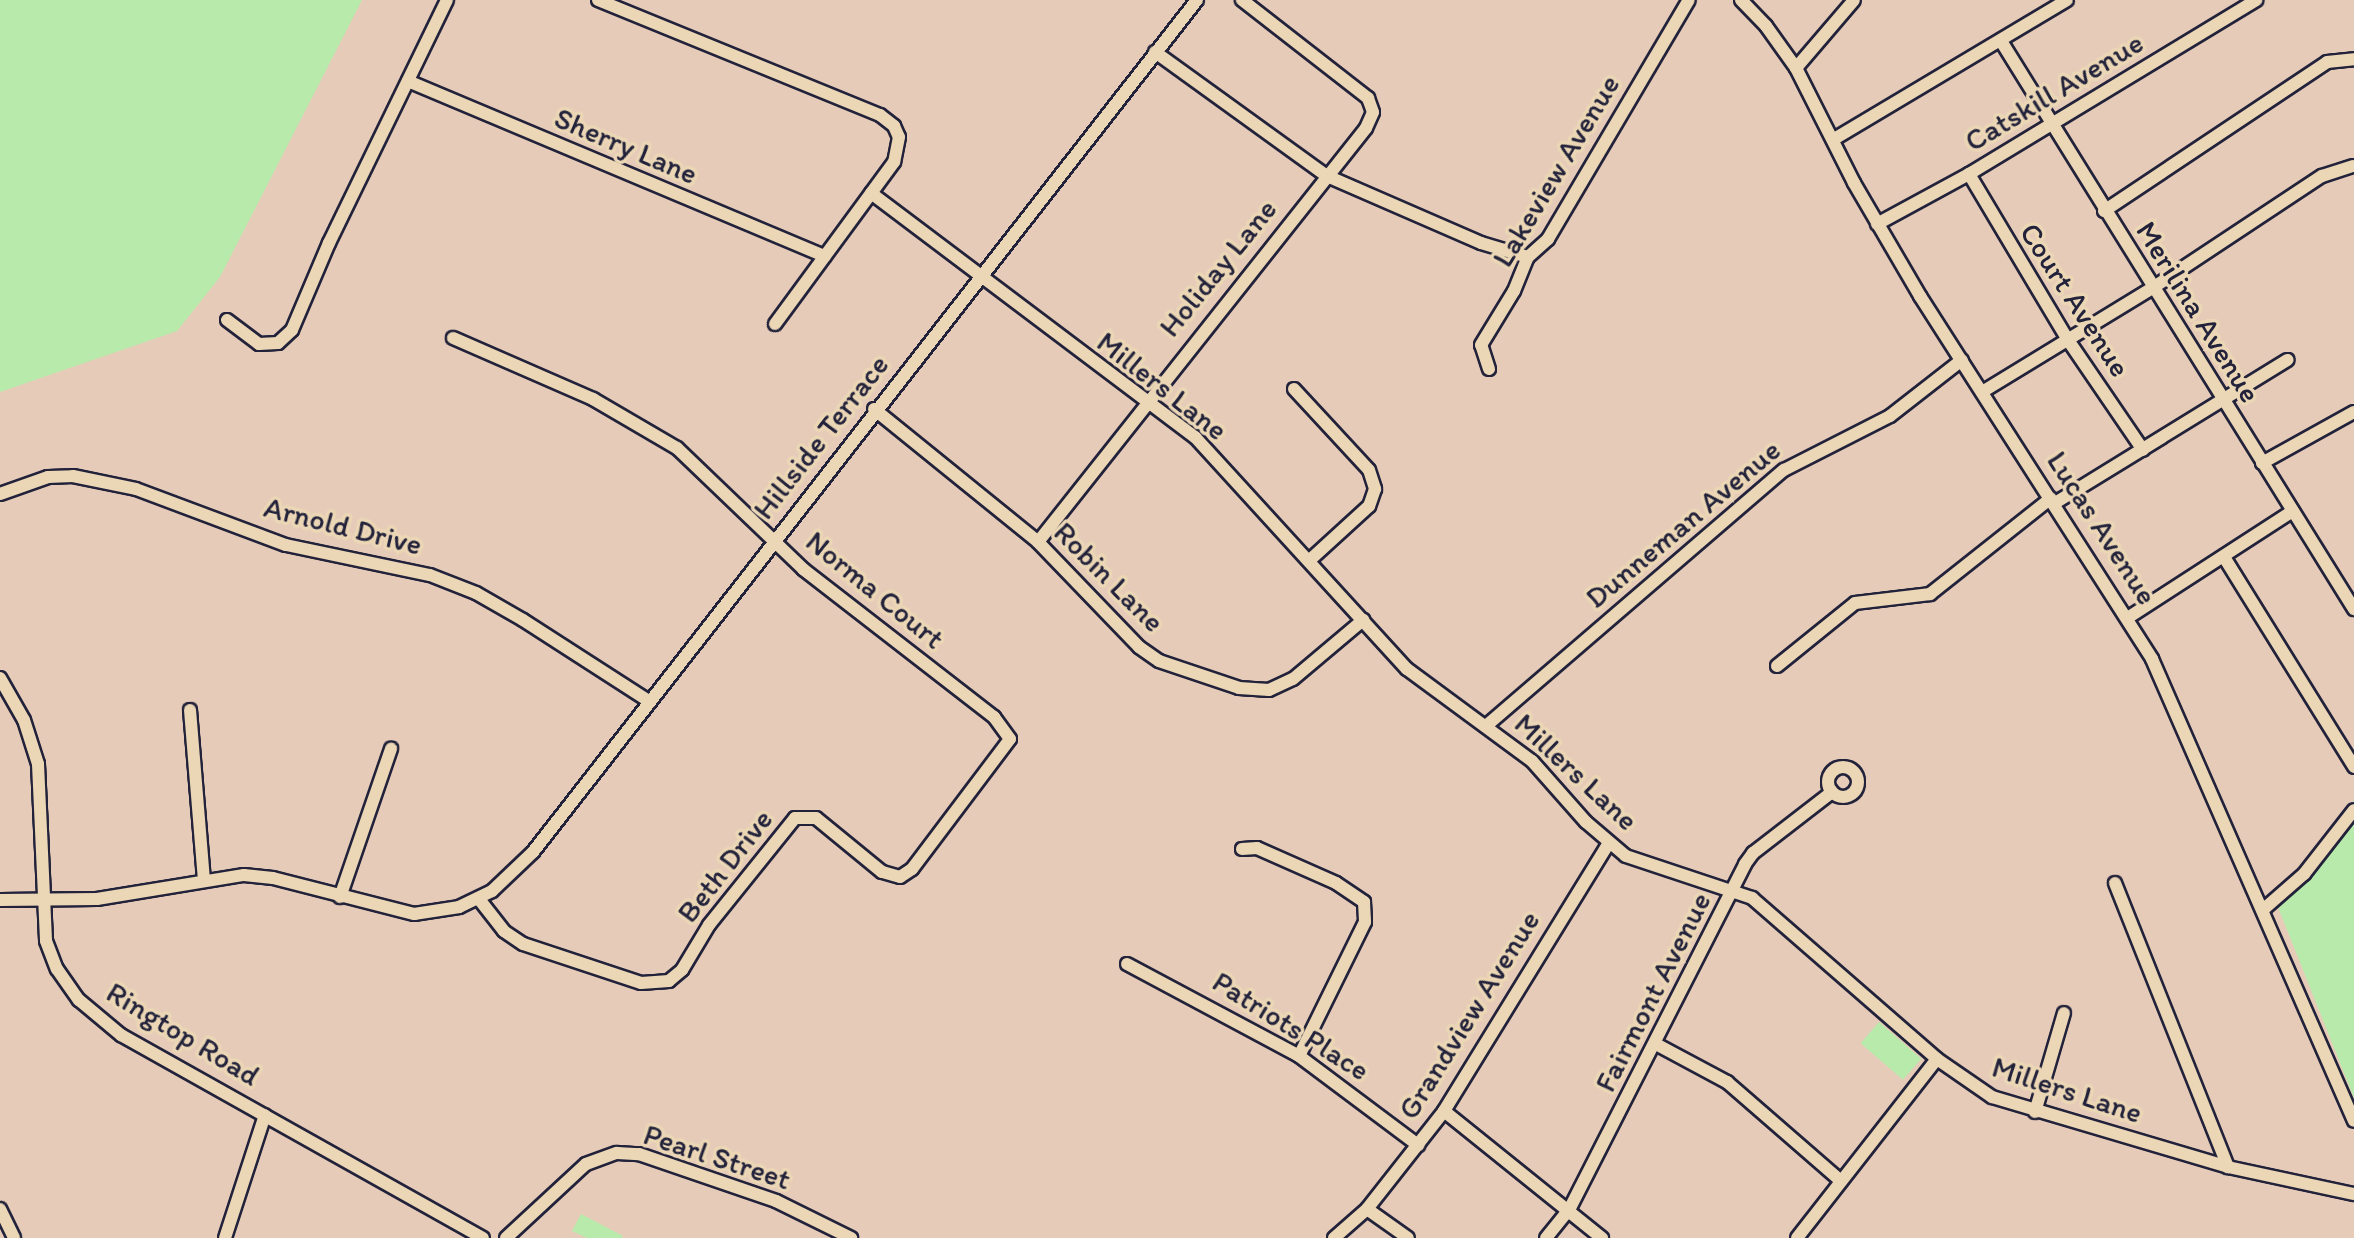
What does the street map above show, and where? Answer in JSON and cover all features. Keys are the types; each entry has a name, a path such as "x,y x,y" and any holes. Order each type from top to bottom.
{"street":[{"path":"227,320 258,344 278,343 292,330 447,0"},
{"path":"598,0 887,120 899,137 899,150 871,193 775,324"},
{"name":"Hillside Terrace","path":"0,900 140,894 204,879 273,878 414,914 459,907 479,899 513,875 650,702 874,409 1197,0"},
{"name":"Holiday Lane","path":"1038,542 1145,402 1365,129 1373,112 1368,98 1242,0"},
{"name":"Lakeview Avenue","path":"1489,369 1480,353 1481,345 1514,291 1528,257 1548,239 1689,0"},
{"name":"Lucas Avenue","path":"1741,0 1796,68 1877,224 1910,280 2129,617 2210,783 2354,1121"},
{"path":"1796,68 1854,0"},
{"path":"1834,139 2067,0"},
{"name":"Catskill Avenue","path":"1877,224 1969,174 2256,0"},
{"name":"Merilina Avenue","path":"2001,41 2151,289 2354,609"},
{"path":"1155,52 1327,176 1481,243 1528,257"},
{"path":"2104,211 2327,62 2354,59"},
{"name":"Sherry Lane","path":"408,80 825,256"},
{"path":"1982,392 2151,289 2322,176 2352,166"},
{"name":"Court Avenue","path":"1969,174 2068,340 2143,450"},
{"name":"Millers Lane","path":"871,193 1145,402 1195,437 1311,559 1407,669 1454,707 1486,726 1540,769 1609,843 1647,866 1735,890 1779,919 1969,1085 2035,1112 2228,1167 2354,1194"},
{"name":"Norma Court","path":"453,338 647,427 677,448 773,541 994,718 1010,739"},
{"name":"Dunneman Avenue","path":"1486,726 1784,470 1891,416 1962,360"},
{"path":"1777,666 1855,603 1930,594 2053,500 2143,450 2287,360"},
{"path":"1294,389 1369,470 1375,489 1369,506 1311,559"},
{"name":"Robin Lane","path":"874,409 1038,542 1139,647 1159,660 1239,688 1269,690 1293,679 1363,620"},
{"path":"2262,463 2354,412"},
{"name":"Arnold Drive","path":"0,494 48,477 73,476 136,489 286,545 430,575 500,606 650,702"},
{"path":"2129,617 2293,511"},
{"path":"2224,556 2354,767"},
{"name":"Ringtop Road","path":"0,678 24,720 38,764 46,941 57,969 89,1010 121,1035 483,1238"},
{"path":"190,710 204,879"},
{"name":"Beth Drive","path":"479,899 503,930 523,944 641,983 669,981 682,970 709,925 795,818 816,818 882,872 900,877 912,869 1010,739"},
{"path":"340,897 391,749"},
{"name":"Fairmont Avenue","path":"1546,1238 1569,1210 1753,853 1832,792"},
{"path":"2265,908 2304,874 2354,810"},
{"name":"Grandview Avenue","path":"1334,1238 1367,1209 1444,1111 1609,843"},
{"path":"1242,849 1257,848 1336,883 1364,902 1365,922 1299,1056"},
{"path":"2115,883 2228,1167"},
{"name":"Patriots Place","path":"1127,964 1299,1056 1418,1145"},
{"path":"2035,1112 2064,1013"},
{"path":"1656,1044 1727,1082 1841,1181"},
{"path":"1797,1238 1937,1059"},
{"path":"1444,1111 1602,1238"},
{"path":"225,1238 265,1115"},
{"name":"Pearl Street","path":"506,1238 586,1164 617,1153 639,1154 776,1201 851,1238"},
{"path":"0,1209 14,1238"},
{"path":"1367,1209 1408,1238"}],"green space":[{"path":"0,0 362,0 220,277 177,331 0,392"},
{"path":"2354,800 2354,1098 2272,892 2298,871"},
{"path":"1879,1022 1921,1059 1903,1080 1861,1043"},
{"path":"581,1214 623,1236 622,1238 587,1238 572,1231"}]}
